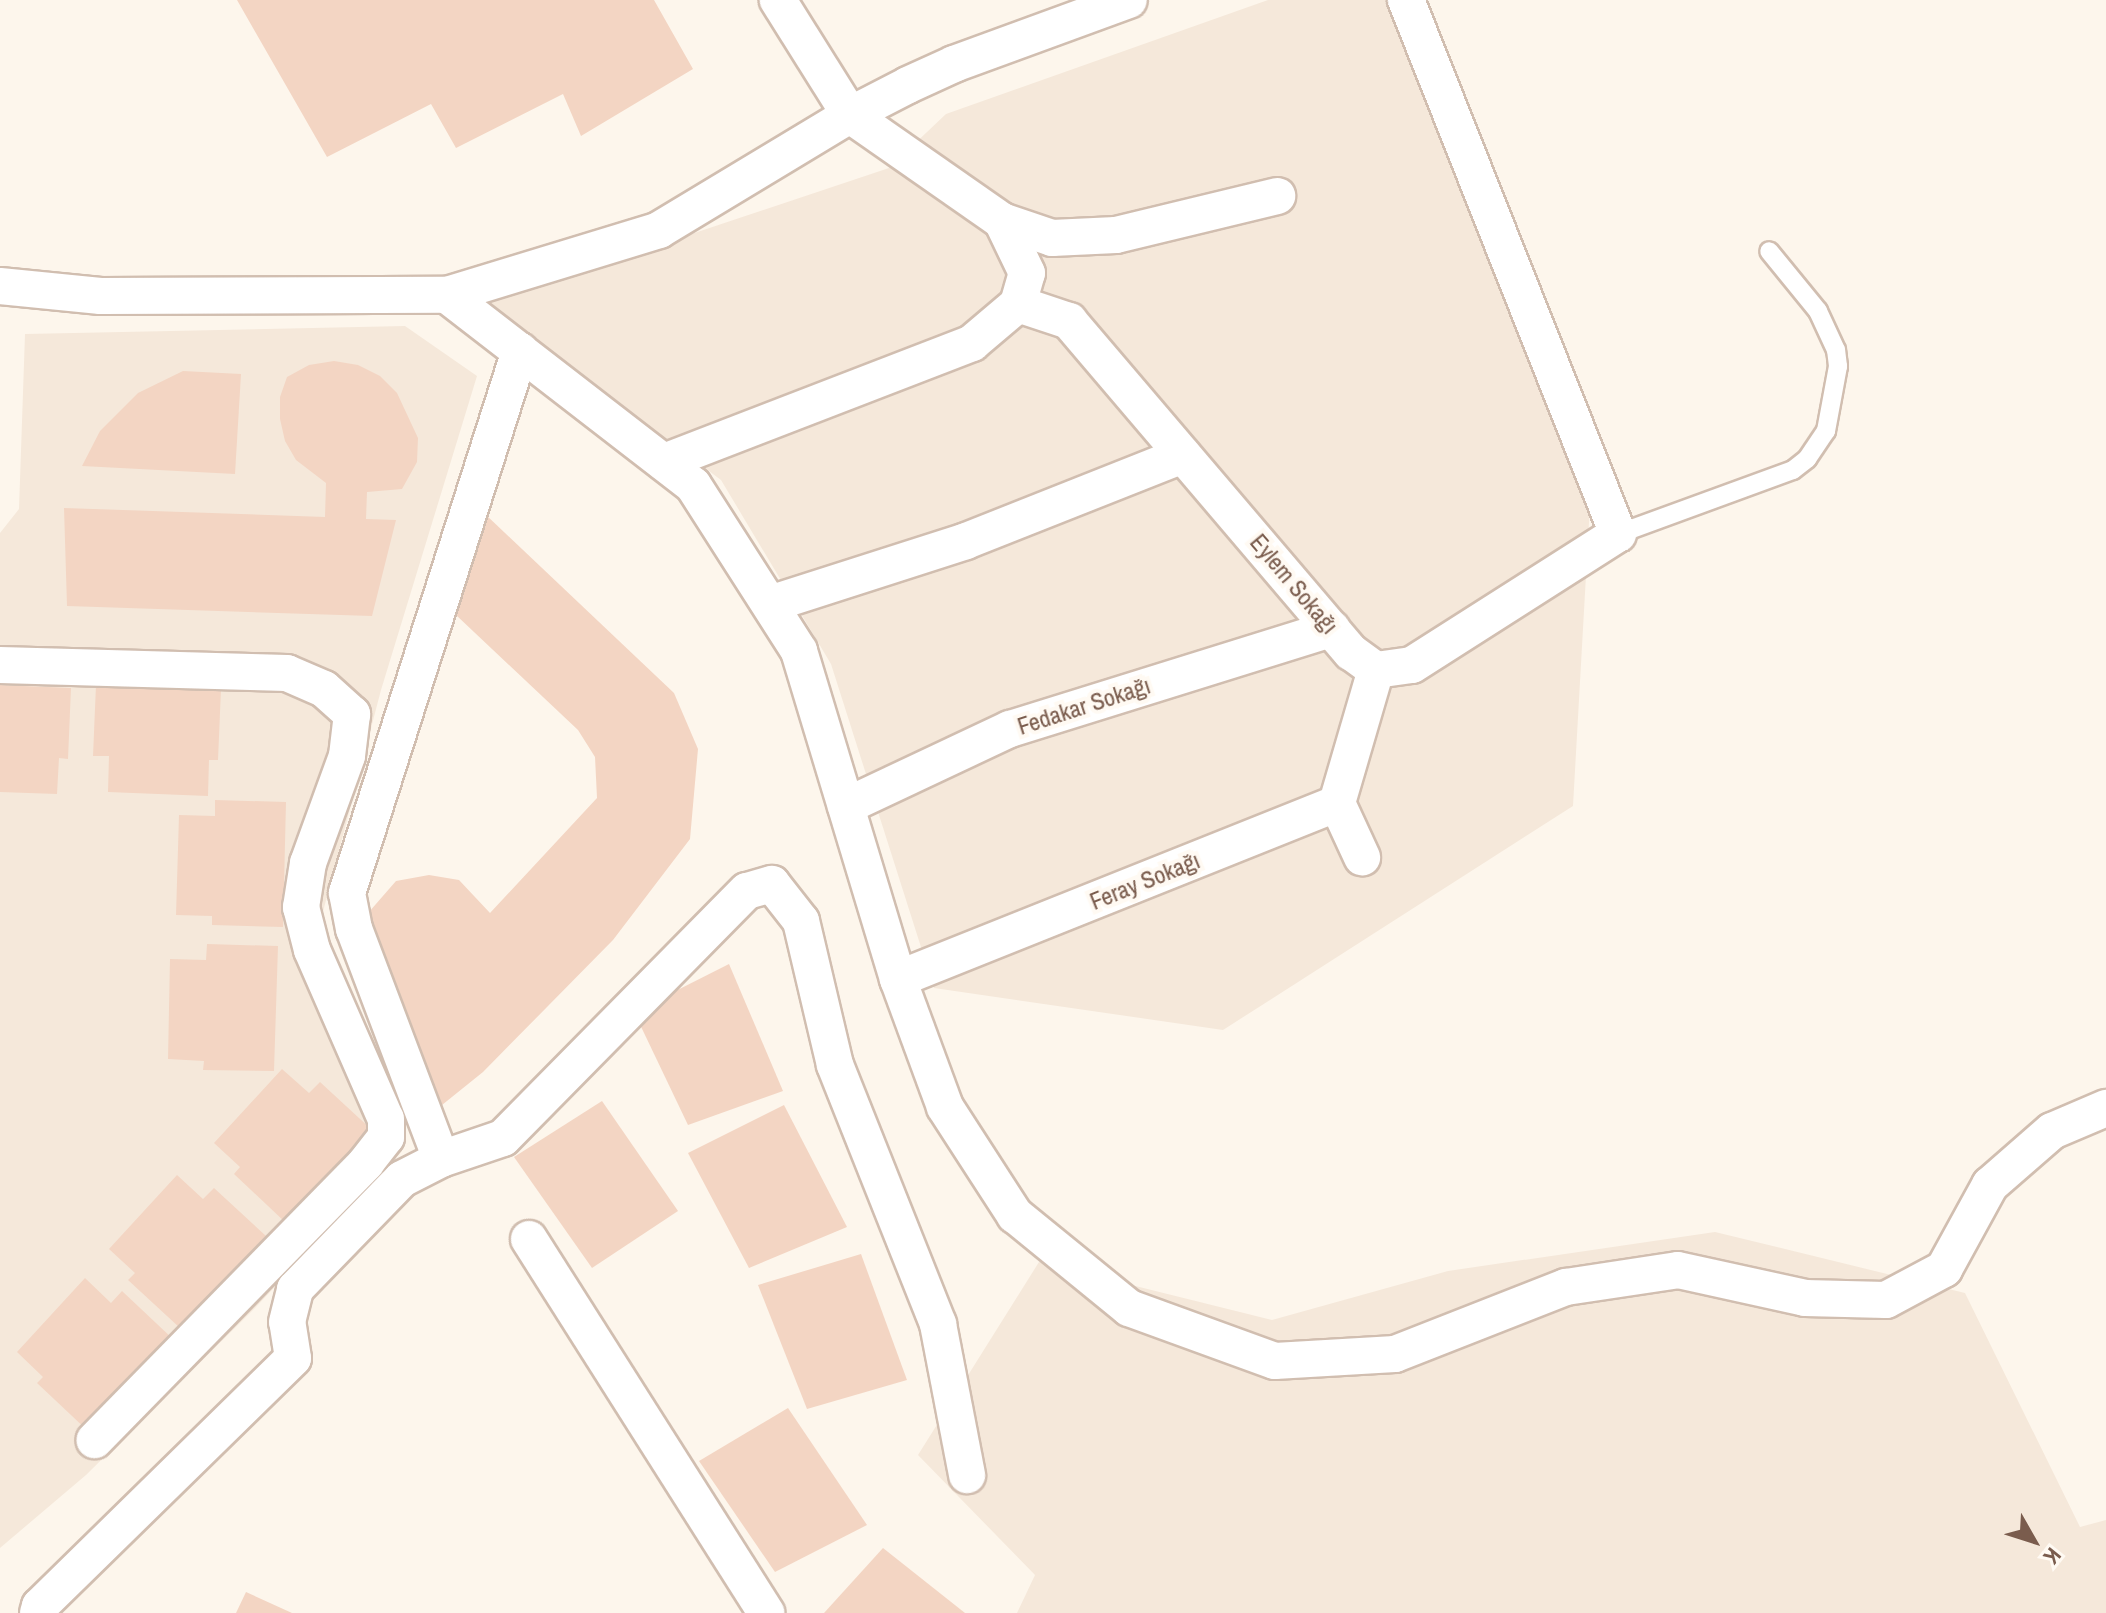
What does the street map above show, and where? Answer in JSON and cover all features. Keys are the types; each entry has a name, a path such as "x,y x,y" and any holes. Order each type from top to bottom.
{"street":[{"path":"778,0 850,115 1002,221 1052,238 1116,235 1277,196"},
{"path":"0,286 101,296 447,295 659,230 850,115 954,64 1129,0"},
{"path":"1362,857 1337,803 1376,670 1412,665 1618,534 1406,0"},
{"path":"664,462 972,343 1018,304 1027,273 1002,221"},
{"path":"447,295 693,485 799,651 898,979 945,1107 1015,1215 1129,1308 1275,1361 1395,1354 1566,1287 1678,1270 1805,1298 1886,1300 1944,1269 1990,1185 2052,1131 2106,1108"},
{"name":"Eylem Sokağı","path":"1018,304 1069,321 1351,652 1376,670"},
{"path":"441,1159 354,929 347,893 520,351"},
{"path":"770,604 966,541 1183,455"},
{"name":"Fedakar Sokağı","path":"846,806 1010,729 1332,629"},
{"path":"0,665 287,673 324,689 352,714 347,756 308,863 301,907 312,950 386,1119 386,1137 366,1163 95,1440"},
{"name":"Feray Sokağı","path":"898,979 1337,803"},
{"path":"38,1613 40,1606 293,1358 287,1322 295,1289 402,1179 441,1159 503,1138 747,891 772,884 801,921 835,1065 938,1324 967,1475"},
{"path":"529,1239 766,1613"}],"lane":[{"path":"1618,534 1793,470 1807,459 1826,431 1838,366 1836,350 1818,311 1769,251"}],"shaded area":[{"path":"1268,0 1395,0 1592,469 1573,806 1223,1030 934,988 831,664 721,480 485,303 889,168 946,114"},
{"path":"405,326 477,376 381,690 319,927 394,1084 402,1151 255,1308 86,1475 0,1548 0,533 19,509 25,334"},
{"path":"1715,1232 1965,1293 2080,1527 2106,1520 2106,1613 1017,1613 1035,1575 918,1455 1039,1262 1272,1320 1448,1271"}],"building":[{"path":"237,0 654,0 693,69 581,136 563,94 456,148 431,104 327,157"},
{"path":"334,361 358,365 380,376 397,393 418,438 417,462 402,489 367,492 366,519 396,520 372,616 67,606 64,508 325,517 326,483 296,460 285,441 280,419 280,397 287,377 309,365"},
{"path":"183,371 241,374 235,474 82,466 100,431 138,393"},
{"path":"484,513 674,693 698,749 690,839 613,940 483,1072 442,1105 362,920 396,881 429,875 459,880 490,913 597,798 595,757 578,730 456,615"},
{"path":"0,685 71,688 68,759 59,758 57,794 0,792"},
{"path":"96,685 221,689 218,760 209,760 208,796 108,792 109,756 93,756"},
{"path":"215,800 286,802 283,927 212,925 212,916 176,915 179,815 215,816"},
{"path":"207,944 278,946 274,1071 203,1070 204,1061 168,1059 170,959 206,960"},
{"path":"729,964 783,1091 688,1125 634,1012"},
{"path":"282,1069 309,1093 320,1082 372,1130 286,1223 234,1174 240,1167 214,1143"},
{"path":"602,1101 678,1211 592,1268 514,1157"},
{"path":"784,1105 847,1227 749,1268 688,1153"},
{"path":"177,1175 203,1199 214,1188 266,1236 180,1328 128,1280 135,1273 109,1249"},
{"path":"861,1254 907,1380 807,1409 758,1285"},
{"path":"85,1278 111,1303 122,1291 174,1340 89,1432 37,1383 43,1377 17,1352"},
{"path":"788,1408 867,1525 775,1572 699,1461"},
{"path":"883,1548 965,1613 824,1613"},
{"path":"246,1592 292,1613 236,1613"}]}
